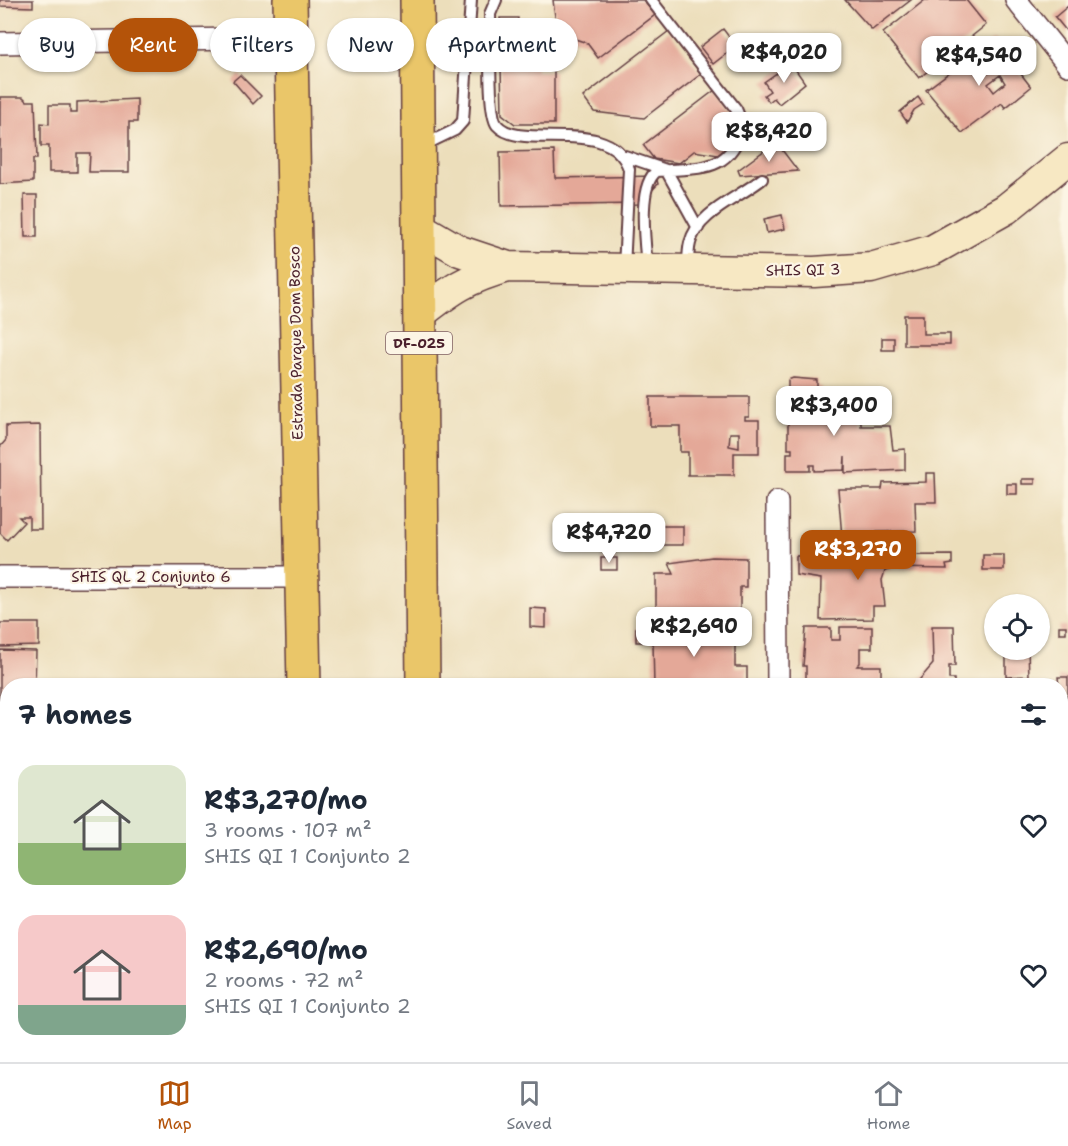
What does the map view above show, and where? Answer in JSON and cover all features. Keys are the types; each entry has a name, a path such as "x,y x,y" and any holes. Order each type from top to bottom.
{"main road":[{"name":"Estrada Parque Dom Bosco","path":"290,0 290,18"},
{"name":"DF-025","path":"417,0 423,678"},
{"name":"Estrada Parque Dom Bosco","path":"291,72 303,678"}],"street":[{"path":"1016,0 1068,65"},
{"path":"0,43 210,39"},
{"name":"SHIS QI 3","path":"419,315 454,288 473,277 508,267 814,272 871,268 933,250 1006,209 1068,159"},
{"name":"SHIS QI 3","path":"418,227 460,251 508,267"},
{"path":"777,502 778,678"},
{"name":"SHIS QL 2 Conjunto 6","path":"0,577 301,577"}],"lane":[{"path":"418,148 455,130 463,121 471,0"},
{"path":"496,0 490,14 492,109 496,124 510,133 602,141 625,156 666,170 698,228"},
{"path":"636,269 645,192 651,175 666,170 710,166 723,160 733,152 743,126 736,109 651,0"},
{"path":"625,156 629,169 636,269"},
{"path":"687,270 690,242 698,228 712,214 762,179"}],"building":[{"path":"0,0 33,0 33,7 0,6"},
{"path":"553,0 643,0 655,15 598,58 587,43 578,40 578,18 555,18"},
{"path":"845,0 911,0 872,30"},
{"path":"925,0 966,0 986,25 919,78 883,33"},
{"path":"1068,6 1068,33 1055,17"},
{"path":"723,29 736,46 713,64 700,47"},
{"path":"669,31 701,74 644,118 594,112 583,97"},
{"path":"994,39 1031,87 1005,108 1002,103 962,133 926,90","holes":["989,60 995,69 989,73 982,65","1000,75 1005,83 994,92 988,84"]},
{"path":"791,63 805,83 779,104 774,98 769,102 764,95 770,91 764,82"},
{"path":"501,72 554,72 554,124 515,124 502,114"},
{"path":"240,75 261,96 253,104 233,81"},
{"path":"715,90 748,133 718,155 694,151 679,163 654,159 643,145"},
{"path":"0,97 23,97 27,101 35,101 37,159 33,159 33,182 0,184"},
{"path":"918,97 923,104 914,110 907,122 900,112"},
{"path":"137,99 137,122 129,122 129,172 89,172 90,153 77,153 77,172 49,172 49,146 41,146 41,123 49,124 49,105 70,105 70,113 77,113 77,102"},
{"path":"776,142 798,171 740,175 738,170"},
{"path":"554,151 555,178 656,176 658,184 639,204 501,206 500,152"},
{"path":"24,195 37,195 37,237 25,237"},
{"path":"782,215 785,229 767,233 764,219"},
{"path":"904,315 923,315 923,334 950,334 950,345 904,345"},
{"path":"882,338 894,338 894,350 882,350"},
{"path":"793,378 817,380 817,387 821,387 821,414 843,414 843,421 861,421 861,426 890,426 893,450 905,449 905,470 845,473 845,456 844,470 814,471 814,465 810,465 810,471 787,471 787,453 792,453 792,449 788,449 788,380"},
{"path":"650,397 749,397 749,417 745,417 745,420 759,420 759,453 734,453 734,475 688,475 688,452 680,452 680,426 650,426","holes":["730,433 739,433 739,448 729,446"]},
{"path":"40,425 41,529 29,529 29,517 19,517 24,522 7,540 0,533 0,447 6,440 6,426"},
{"path":"926,473 935,473 936,502 915,502 916,531 877,532 877,536 873,536 873,549 843,549 838,489 882,489 883,483 926,482"},
{"path":"1022,479 1035,479 1035,484 1022,484"},
{"path":"1007,484 1017,484 1017,494 1007,494"},
{"path":"638,526 683,526 683,545 638,545"},
{"path":"952,555 952,564 946,565 947,569 894,568 885,571 882,580 885,606 873,606 873,619 820,620 821,579 796,575 796,556"},
{"path":"983,555 1004,555 1004,570 983,570"},
{"path":"712,557 746,558 746,587 740,587 740,613 719,613 719,619 663,618 656,607 656,574 674,574 669,563"},
{"path":"601,558 617,558 617,570 601,570"},
{"path":"530,608 546,609 546,628 530,627"},
{"path":"0,623 39,623 39,646 0,647"},
{"path":"932,626 954,626 955,666 949,666 949,678 921,678 933,664"},
{"path":"1059,626 1066,626 1066,633 1059,633"},
{"path":"840,627 872,627 872,648 860,648 860,663 857,666 881,666 881,678 806,678 806,666 803,666 806,628 831,628 831,640 840,640"},
{"path":"636,628 735,630 735,667 747,667 747,678 654,678 653,642 636,642"},
{"path":"0,650 36,651 35,678 0,678"},
{"path":"1006,660 1028,660 1029,676 1006,677"}]}
